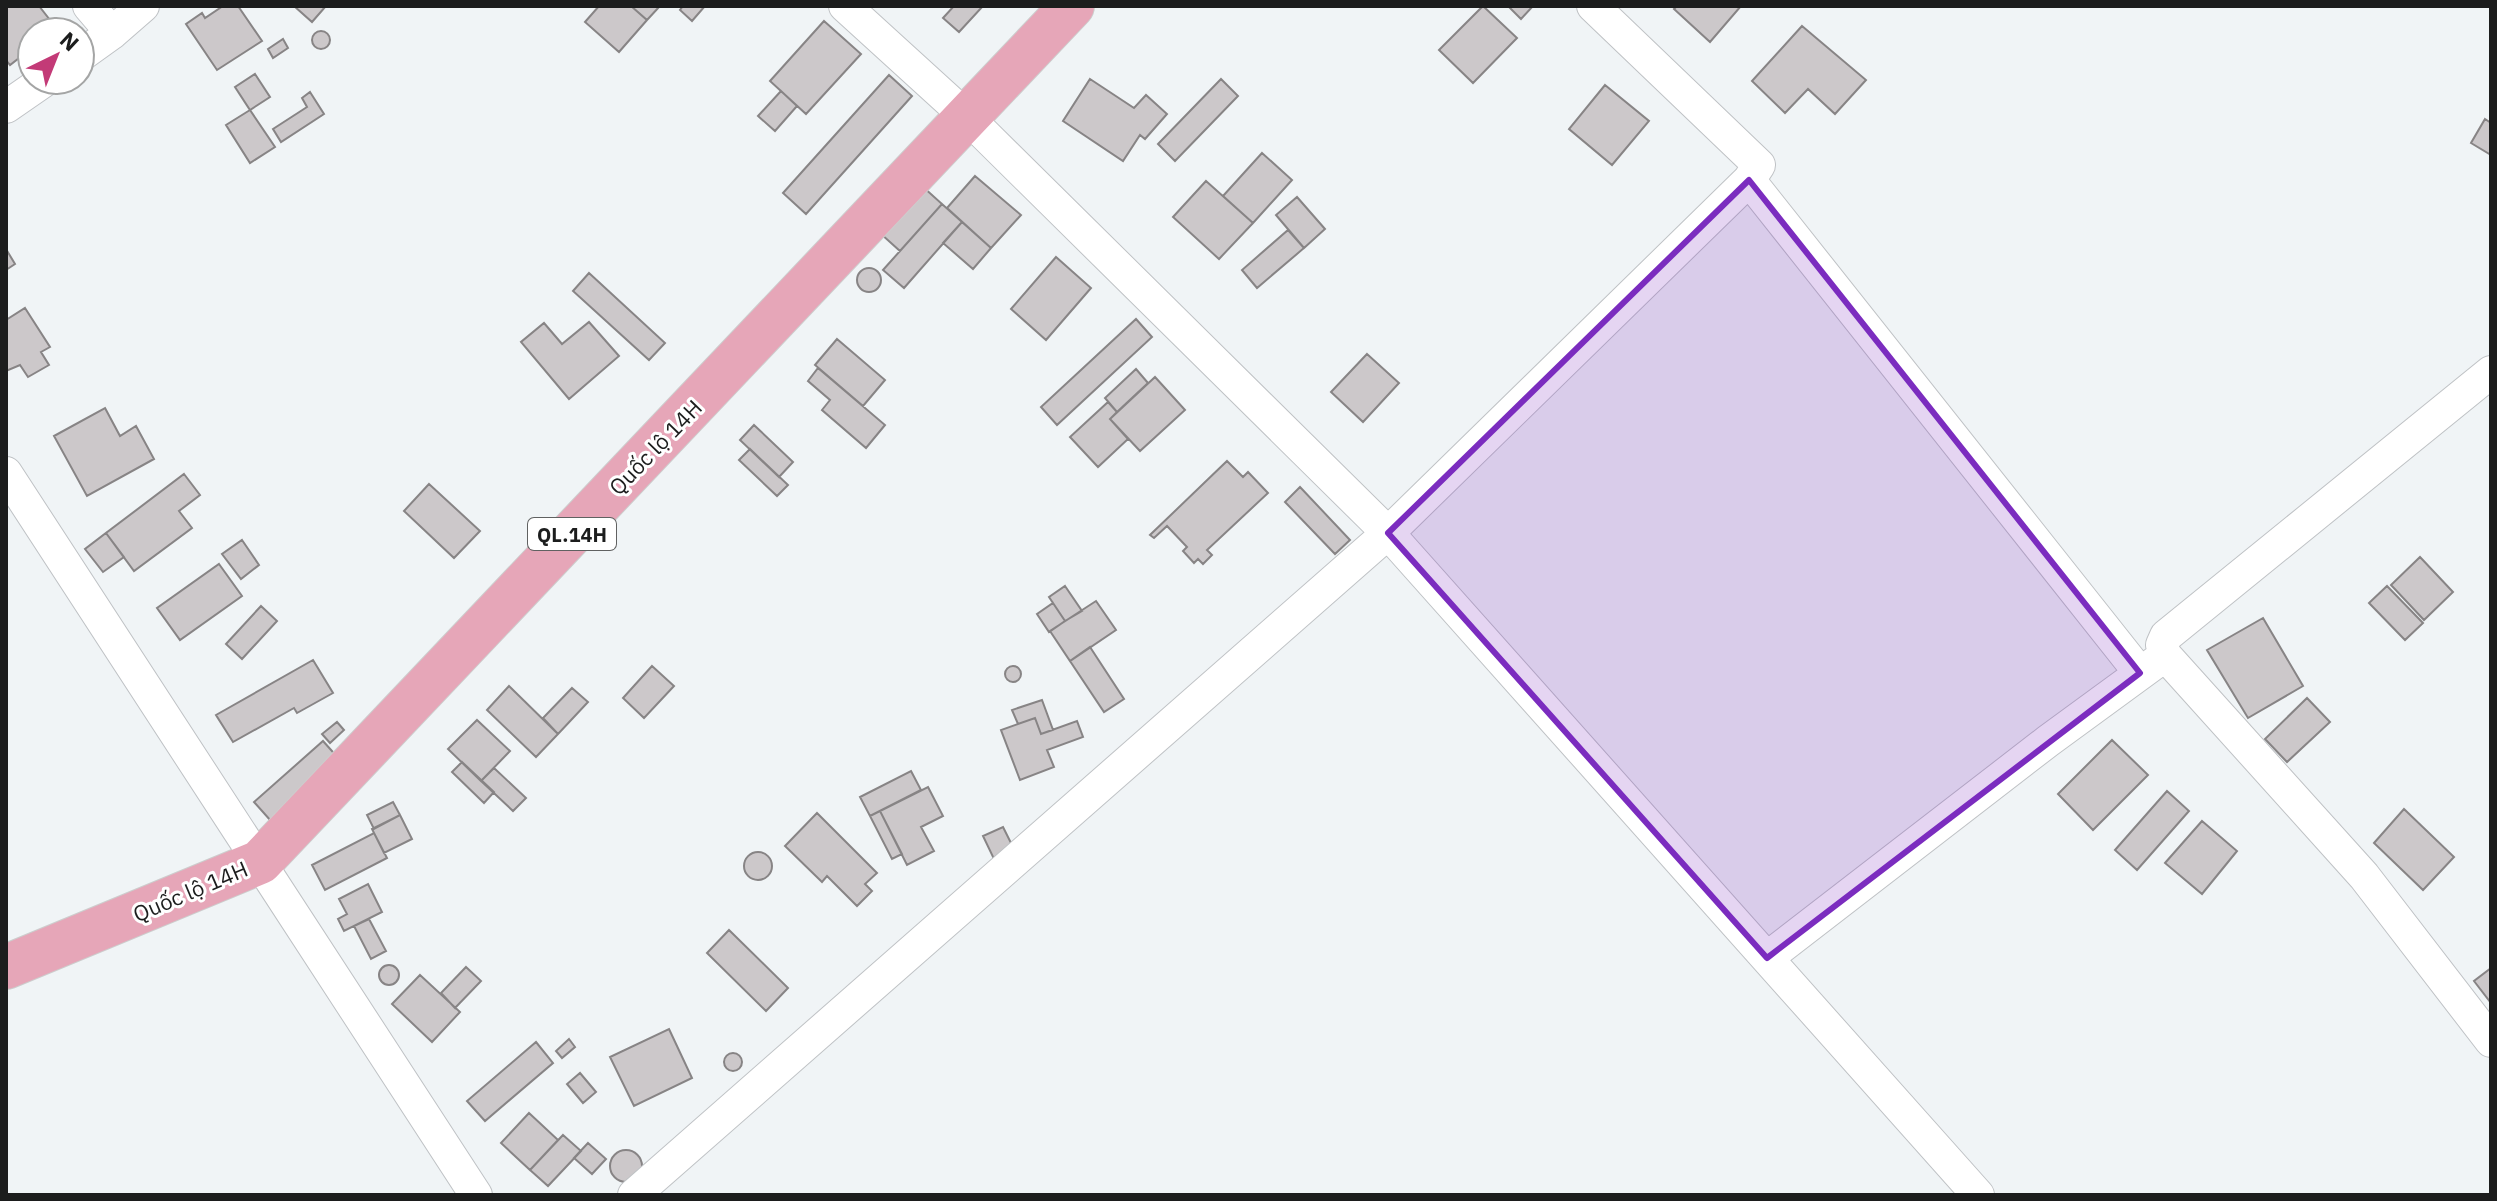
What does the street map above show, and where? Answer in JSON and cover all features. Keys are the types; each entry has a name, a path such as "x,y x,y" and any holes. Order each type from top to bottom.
{"main road":[{"name":"Quốc lộ 14H","path":"6,967 260,862 1072,6"}],"street":[{"path":"89,6 112,33"},
{"path":"96,44 143,6"},
{"path":"845,6 968,118 1388,533 1978,1195"},
{"path":"634,1195 1388,533 1749,180 1759,165 1593,6"},
{"path":"1749,180 2153,664 2364,876 2491,1041"},
{"path":"1767,958 2153,664 2166,636 2491,372"},
{"path":"6,473 476,1195"}],"highlighted area":[{"path":"1749,180 2140,673 1767,958 1388,533"}],"building":[{"path":"6,6 39,6 47,16 16,16 16,60 10,65 6,60"},
{"path":"223,6 238,6 262,41 217,70 186,24 202,13 205,18"},
{"path":"294,6 326,6 312,22"},
{"path":"599,6 631,6 647,20 619,52 585,22"},
{"path":"631,6 660,6 647,20"},
{"path":"683,6 705,6 692,21 680,10"},
{"path":"954,6 983,6 959,32 943,18"},
{"path":"1483,6 1517,38 1473,83 1439,50"},
{"path":"1508,6 1533,6 1521,19"},
{"path":"1677,6 1741,6 1710,42 1674,9"},
{"path":"824,21 861,54 806,114 770,81"},
{"path":"1802,26 1866,80 1835,114 1808,89 1785,113 1752,81"},
{"path":"317,31 325,31 330,40 328,47 317,49 312,44 312,36"},
{"path":"283,39 288,48 273,58 268,49"},
{"path":"255,74 270,97 250,110 235,87"},
{"path":"889,75 912,96 806,214 783,193"},
{"path":"1090,79 1134,108 1146,95 1167,114 1145,139 1140,135 1123,161 1063,121"},
{"path":"1221,79 1238,96 1175,161 1158,144"},
{"path":"1605,85 1649,121 1612,165 1569,129"},
{"path":"781,91 797,106 775,131 758,116"},
{"path":"310,92 324,114 281,142 273,129 307,107 302,98"},
{"path":"250,110 275,147 250,163 226,125"},
{"path":"2485,119 2491,123 2491,155 2471,143"},
{"path":"1262,153 1292,180 1253,223 1223,196"},
{"path":"975,176 1021,215 991,248 947,208"},
{"path":"1206,181 1253,223 1219,259 1173,217"},
{"path":"922,186 942,204 900,251 881,234"},
{"path":"1297,197 1325,229 1304,248 1276,215"},
{"path":"942,204 962,222 904,288 883,270"},
{"path":"962,222 991,248 973,269 943,243"},
{"path":"1288,230 1304,248 1257,288 1242,270"},
{"path":"6,249 15,264 6,270"},
{"path":"1056,257 1091,288 1046,340 1011,309"},
{"path":"869,268 878,271 881,280 878,289 869,292 860,289 857,280 860,271"},
{"path":"589,273 665,343 649,360 573,291"},
{"path":"25,308 50,347 41,352 49,365 28,377 20,365 6,371 6,320"},
{"path":"1136,319 1152,337 1057,425 1041,407"},
{"path":"589,322 619,356 569,399 521,342 544,323 562,344"},
{"path":"837,339 885,380 863,406 815,365"},
{"path":"1367,354 1399,383 1363,422 1331,392"},
{"path":"818,368 885,425 866,448 822,410 830,400 808,381"},
{"path":"1136,369 1148,383 1117,412 1105,398"},
{"path":"1155,377 1185,410 1140,451 1110,419"},
{"path":"1108,402 1117,412 1110,419 1128,439 1098,467 1070,437"},
{"path":"105,408 120,436 136,426 154,459 87,496 54,436"},
{"path":"754,425 793,462 779,477 740,440"},
{"path":"750,449 788,485 777,496 739,460"},
{"path":"1227,461 1243,477 1248,472 1268,493 1207,550 1212,555 1203,564 1198,559 1194,563 1183,551 1187,547 1167,526 1154,538 1150,535"},
{"path":"184,474 200,495 179,511 192,528 134,571 106,533"},
{"path":"429,484 480,531 454,558 404,511"},
{"path":"1300,487 1350,540 1335,554 1285,502"},
{"path":"106,533 124,557 103,572 85,549"},
{"path":"242,540 259,565 241,579 222,554"},
{"path":"2420,557 2453,592 2424,620 2391,585"},
{"path":"219,564 242,596 180,640 157,608"},
{"path":"1065,586 1082,611 1065,621 1049,597"},
{"path":"2387,586 2423,623 2405,640 2369,603"},
{"path":"1096,601 1116,630 1070,661 1050,631"},
{"path":"1053,603 1065,621 1049,632 1037,614"},
{"path":"261,606 277,621 242,659 226,644"},
{"path":"2263,618 2303,686 2248,718 2207,650"},
{"path":"1090,647 1124,699 1104,712 1070,661"},
{"path":"313,660 333,693 297,713 294,708 233,742 216,715"},
{"path":"652,666 674,686 644,718 623,698"},
{"path":"1013,666 1019,668 1019,680 1013,682 1007,680 1005,674 1007,668"},
{"path":"509,686 558,734 536,757 487,710"},
{"path":"572,688 588,702 558,734 543,718"},
{"path":"2307,698 2330,722 2287,762 2265,739"},
{"path":"1042,700 1053,730 1041,734 1035,718 1018,724 1012,710"},
{"path":"1035,718 1041,734 1077,721 1083,737 1047,750 1054,767 1020,780 1001,730"},
{"path":"477,720 510,751 481,781 448,749"},
{"path":"337,722 344,730 330,743 322,734"},
{"path":"2112,740 2148,775 2093,830 2058,794"},
{"path":"323,741 340,760 271,821 254,802"},
{"path":"462,762 494,792 484,803 452,772"},
{"path":"494,768 526,798 513,811 481,781"},
{"path":"911,771 921,790 870,816 860,797"},
{"path":"928,787 943,816 921,827 934,851 907,865 880,811"},
{"path":"2167,791 2189,811 2137,870 2115,850"},
{"path":"393,802 400,815 374,829 367,815"},
{"path":"2404,809 2454,857 2423,890 2374,843"},
{"path":"880,811 902,854 892,859 870,816"},
{"path":"817,813 877,873 865,884 872,891 857,906 827,876 822,882 785,846"},
{"path":"400,815 412,839 384,853 372,829"},
{"path":"2202,821 2237,851 2202,894 2165,863"},
{"path":"1003,827 1014,849 994,859 983,836"},
{"path":"374,833 387,858 325,890 312,865"},
{"path":"758,852 768,856 772,866 768,876 758,880 748,876 744,866 748,856"},
{"path":"368,884 382,912 344,931 338,919 347,914 339,899"},
{"path":"369,919 386,951 371,959 354,926"},
{"path":"729,930 788,988 766,1011 707,953"},
{"path":"389,965 396,968 399,975 396,982 389,985 382,982 379,975 382,968"},
{"path":"466,967 481,981 455,1008 441,993"},
{"path":"2491,968 2491,1003 2474,981"},
{"path":"420,975 460,1012 432,1042 392,1004"},
{"path":"669,1029 692,1078 634,1106 610,1057"},
{"path":"569,1039 575,1047 562,1058 556,1051"},
{"path":"536,1042 553,1063 485,1121 467,1101"},
{"path":"729,1053 737,1053 742,1062 740,1069 729,1071 724,1066 724,1058"},
{"path":"580,1073 596,1092 583,1103 567,1084"},
{"path":"529,1113 558,1140 530,1170 501,1143"},
{"path":"563,1135 581,1151 548,1186 530,1170"},
{"path":"588,1143 606,1159 592,1174 574,1158"},
{"path":"626,1150 637,1155 642,1166 637,1177 626,1182 615,1177 610,1166 615,1155"}]}
